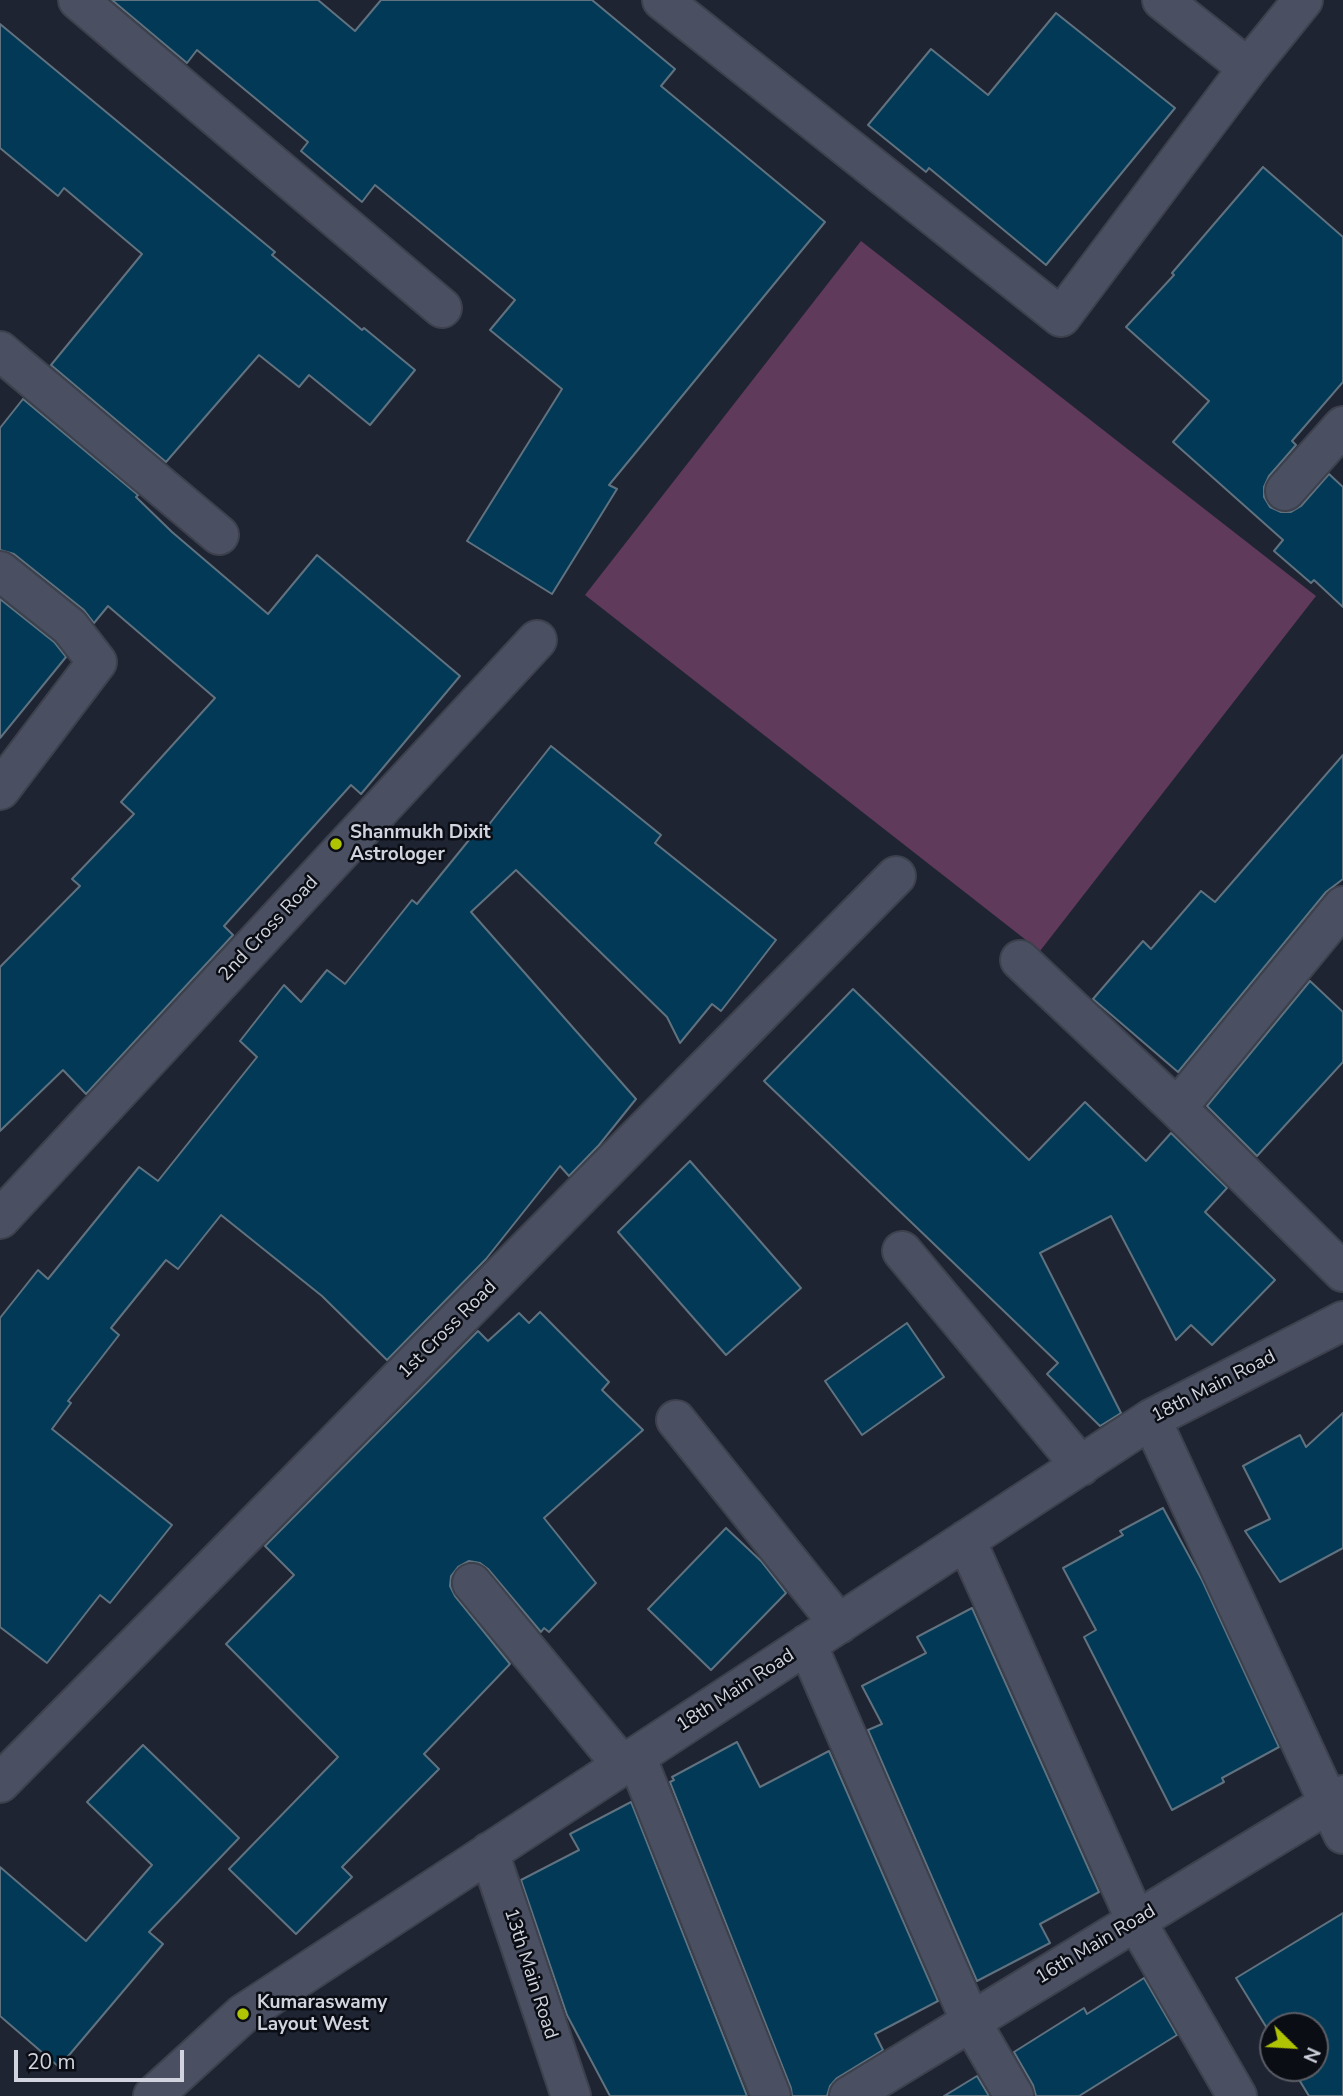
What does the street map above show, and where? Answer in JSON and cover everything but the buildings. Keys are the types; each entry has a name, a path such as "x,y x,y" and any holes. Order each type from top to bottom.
{"street":[{"path":"78,0 442,308"},
{"path":"662,0 1061,317 1248,68 1303,0"},
{"path":"1162,0 1248,68"},
{"path":"0,351 219,535"},
{"path":"1285,491 1343,426"},
{"path":"0,571 70,627 97,662 0,790"},
{"name":"2nd Cross Road","path":"0,1219 537,639"},
{"name":"1st Cross Road","path":"0,1783 896,876"},
{"path":"1177,1108 1343,906"},
{"path":"1020,960 1177,1108 1343,1272"},
{"path":"902,1251 1081,1466"},
{"name":"18th Main Road","path":"156,2095 243,2014 1150,1419 1343,1321"},
{"path":"1150,1419 1338,1811"},
{"path":"676,1420 839,1624"},
{"path":"966,1540 1136,1921 1237,2096"},
{"path":"472,1583 629,1761 771,2096"},
{"path":"807,1644 970,2020 1014,2096"},
{"name":"16th Main Road","path":"849,2096 1136,1921 1338,1811"},
{"name":"13th Main Road","path":"489,1852 571,2096"}],"shaded area":[{"path":"861,241 1316,596 1040,951 585,595"}],"place":[{"name":"Shanmukh Dixit Astrologer","path":"336,844"},
{"name":"Kumaraswamy Layout West","path":"243,2014"}]}
